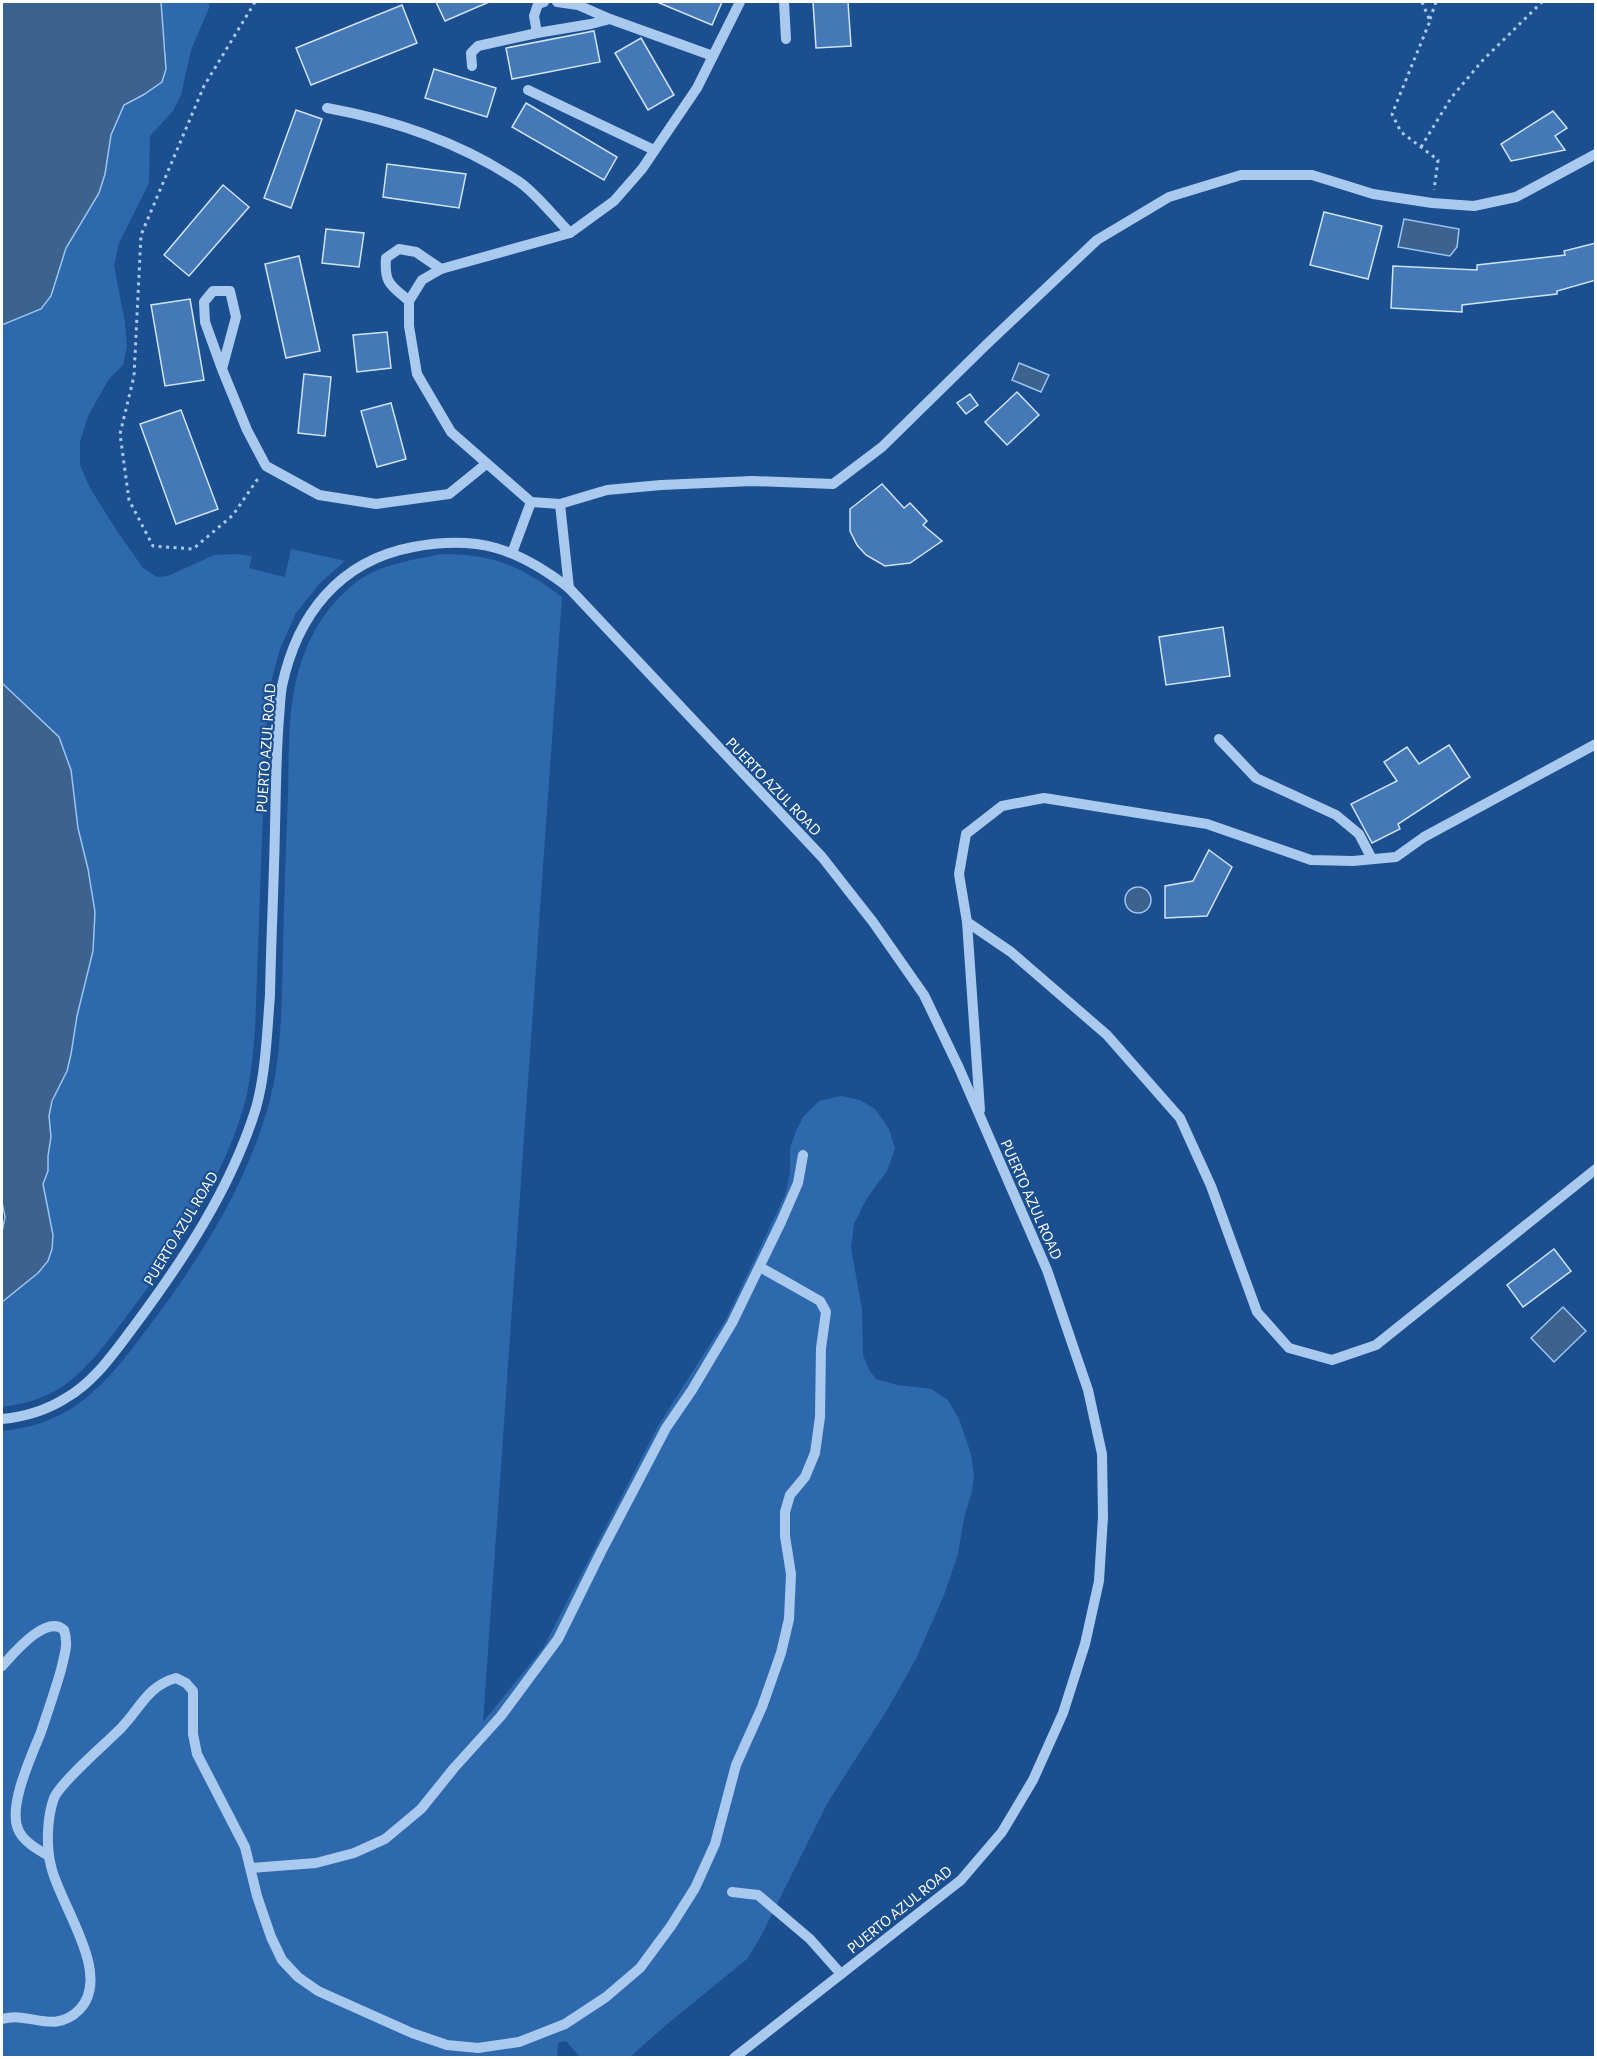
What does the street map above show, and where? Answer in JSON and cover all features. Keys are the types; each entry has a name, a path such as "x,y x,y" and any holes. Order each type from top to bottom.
{"street":[{"path":"537,33 534,16 538,4 544,2"},
{"path":"556,2 578,5 713,56"},
{"path":"740,2 697,88 642,169 614,201 570,233 441,269 422,280 409,301 409,326 417,374 451,432 531,502 560,504 606,490 661,485 752,481 833,484 882,447 1097,240 1169,197 1241,176 1312,175 1373,194 1474,207 1516,197 1596,154"},
{"path":"784,2 786,39"},
{"path":"472,66 471,53 478,46 610,19"},
{"path":"528,90 654,150"},
{"path":"327,108 408,127 468,152 520,182 570,233"},
{"path":"409,301 391,285 385,274 386,258 399,249 416,252 441,269"},
{"path":"222,369 236,317 230,291 213,291 204,302 205,322 222,369 247,430 266,466 319,495 376,504 449,494 486,464"},
{"path":"512,553 531,502"},
{"path":"560,504 569,588"},
{"name":"PUERTO AZUL ROAD","path":"2,1419 16,1418 66,1399 87,1383 110,1357 157,1296 178,1263 228,1178 245,1138 256,1106 262,1076 268,1022 277,743 282,688 291,653 306,619 328,591 349,573 366,562 398,550 440,542 466,542 512,553 542,568 569,588 822,857 873,922 924,995 981,1118 1047,1270 1088,1390 1102,1454 1103,1517 1099,1581 1085,1644 1063,1713 1033,1780 1002,1832 962,1880 734,2058"},
{"path":"1219,739 1256,778 1336,815 1359,834 1372,859"},
{"path":"981,1118 967,922 959,874 966,834 1002,806 1044,798 1207,824 1311,860 1353,861 1396,857 1424,837 1596,744"},
{"path":"967,922 1011,952 1107,1035 1180,1118 1211,1186 1257,1312 1289,1348 1332,1360 1376,1345 1596,1169"},
{"path":"251,1868 316,1863 354,1853 385,1839 421,1809 501,1716 558,1639 666,1428 714,1353 760,1268 798,1183 803,1155"},
{"path":"2,2019 26,2018 51,2023 66,2021 80,2010 87,1999 91,1972 78,1933 53,1874 49,1856 50,1816 55,1796 70,1777 126,1724 145,1697 164,1681 176,1678 186,1683 193,1691 193,1734 197,1754 245,1847 256,1896 271,1937 282,1959 298,1977 318,1991 412,2033 447,2045 478,2048 519,2042 564,2024 606,1998 640,1968 672,1926 695,1888 715,1844 736,1765 762,1707 781,1653 789,1619 791,1574 785,1536 785,1512 790,1496 805,1476 815,1453 820,1416 822,1348 826,1312 820,1301 760,1268"},
{"path":"2,1666 26,1641 42,1629 59,1625 64,1630 67,1647 58,1681 20,1785 17,1802 18,1830 34,1846 49,1856"},
{"path":"732,1892 759,1895 810,1939 841,1974"}],"path":[{"path":"255,2 204,86 141,235 134,376 120,434 129,500 153,546 193,549 233,515 266,466"},
{"path":"1422,2 1430,21"},
{"path":"1432,203 1438,160 1401,132 1392,114 1436,2"},
{"path":"1421,147 1451,98 1483,60 1542,2"}],"shaded area":[{"path":"2,2 161,2 166,69 162,82 124,105 111,135 105,174 99,193 66,248 51,296 41,309 2,325"},
{"path":"161,2 209,2 209,8 191,50 181,95 173,111 150,136 149,183 119,243 114,266 125,322 127,346 123,365 109,379 88,416 80,442 80,465 90,488 117,531 143,568 157,577 168,576 214,555 252,556 249,568 285,577 291,549 345,561 320,583 296,613 280,649 270,686 266,732 253,1057 245,1102 236,1130 211,1187 179,1242 97,1355 71,1380 55,1391 17,1405 2,1407 2,1302 17,1289 45,1194 43,1184 48,1171 51,1137 49,1116 58,1086 67,1071 77,1016 93,951 88,869 59,737 2,683 2,325 15,318 56,279 66,248 99,193 105,174 111,135 124,105 143,95 166,50 161,26"},
{"path":"1404,219 1459,229 1457,247 1450,256 1398,247"},
{"path":"1019,363 1049,375 1041,392 1012,380"},
{"path":"442,554 476,556 506,564 533,577 562,597 483,1722 543,1648 658,1426 726,1319 785,1195 790,1173 790,1148 796,1131 803,1117 819,1101 841,1096 860,1100 875,1109 889,1129 895,1149 887,1171 867,1198 854,1224 851,1248 862,1309 863,1355 869,1370 876,1379 898,1385 931,1389 948,1400 959,1419 971,1454 974,1476 958,1554 944,1595 916,1659 887,1710 828,1802 760,1938 747,1959 630,2057 580,2057 566,2041 558,2043 557,2058 2,2058 2,1431 28,1427 50,1419 70,1409 104,1381 135,1345 189,1270 208,1241 241,1179 266,1115 277,1065 282,997 291,708 303,657 324,616 338,598 355,583 386,567"},
{"path":"2,683 59,737 71,770 78,828 95,912 93,951 77,1016 71,1054 67,1071 52,1101 49,1116 51,1137 48,1171 43,1184 53,1235 52,1249 48,1261 38,1273 2,1302 2,1232 5,1217 2,1202"},
{"path":"1138,887 1147,891 1151,900 1147,909 1138,913 1129,909 1125,900 1129,891"},
{"path":"1563,1307 1586,1331 1554,1362 1531,1338"}],"building":[{"path":"436,2 489,2 445,21"},
{"path":"657,2 722,2 712,25"},
{"path":"813,2 848,2 851,46 816,48"},
{"path":"402,5 417,43 311,85 296,48"},
{"path":"594,31 600,62 512,79 506,48"},
{"path":"641,38 674,95 648,110 615,53"},
{"path":"434,69 496,88 487,117 425,98"},
{"path":"526,103 617,157 604,180 512,127"},
{"path":"296,110 322,119 291,208 264,198"},
{"path":"1553,111 1567,128 1555,136 1565,150 1511,161 1501,144"},
{"path":"387,164 466,174 459,208 383,197"},
{"path":"223,185 249,207 189,276 164,255"},
{"path":"1324,212 1382,226 1368,279 1310,265"},
{"path":"326,229 364,233 359,267 322,263"},
{"path":"1596,243 1596,280 1557,291 1557,294 1462,305 1462,312 1391,308 1393,266 1477,270 1477,265 1565,255 1564,251"},
{"path":"299,256 320,351 286,358 265,264"},
{"path":"190,299 204,380 165,386 151,305"},
{"path":"387,332 391,368 357,372 353,335"},
{"path":"304,374 331,377 325,436 298,433"},
{"path":"1017,392 1039,415 1007,445 985,422"},
{"path":"970,394 978,405 966,414 957,403"},
{"path":"391,403 406,459 377,467 361,411"},
{"path":"181,410 218,509 176,524 140,424"},
{"path":"882,484 904,508 910,503 927,521 923,525 942,541 910,563 885,566 866,555 857,545 850,531 850,509"},
{"path":"1223,627 1230,676 1166,685 1159,637"},
{"path":"1449,745 1470,777 1398,824 1400,829 1372,843 1351,804 1397,781 1384,762 1407,747 1419,764"},
{"path":"1209,850 1232,867 1207,916 1165,918 1165,886 1193,881"},
{"path":"1554,1249 1571,1271 1523,1307 1507,1285"}]}
